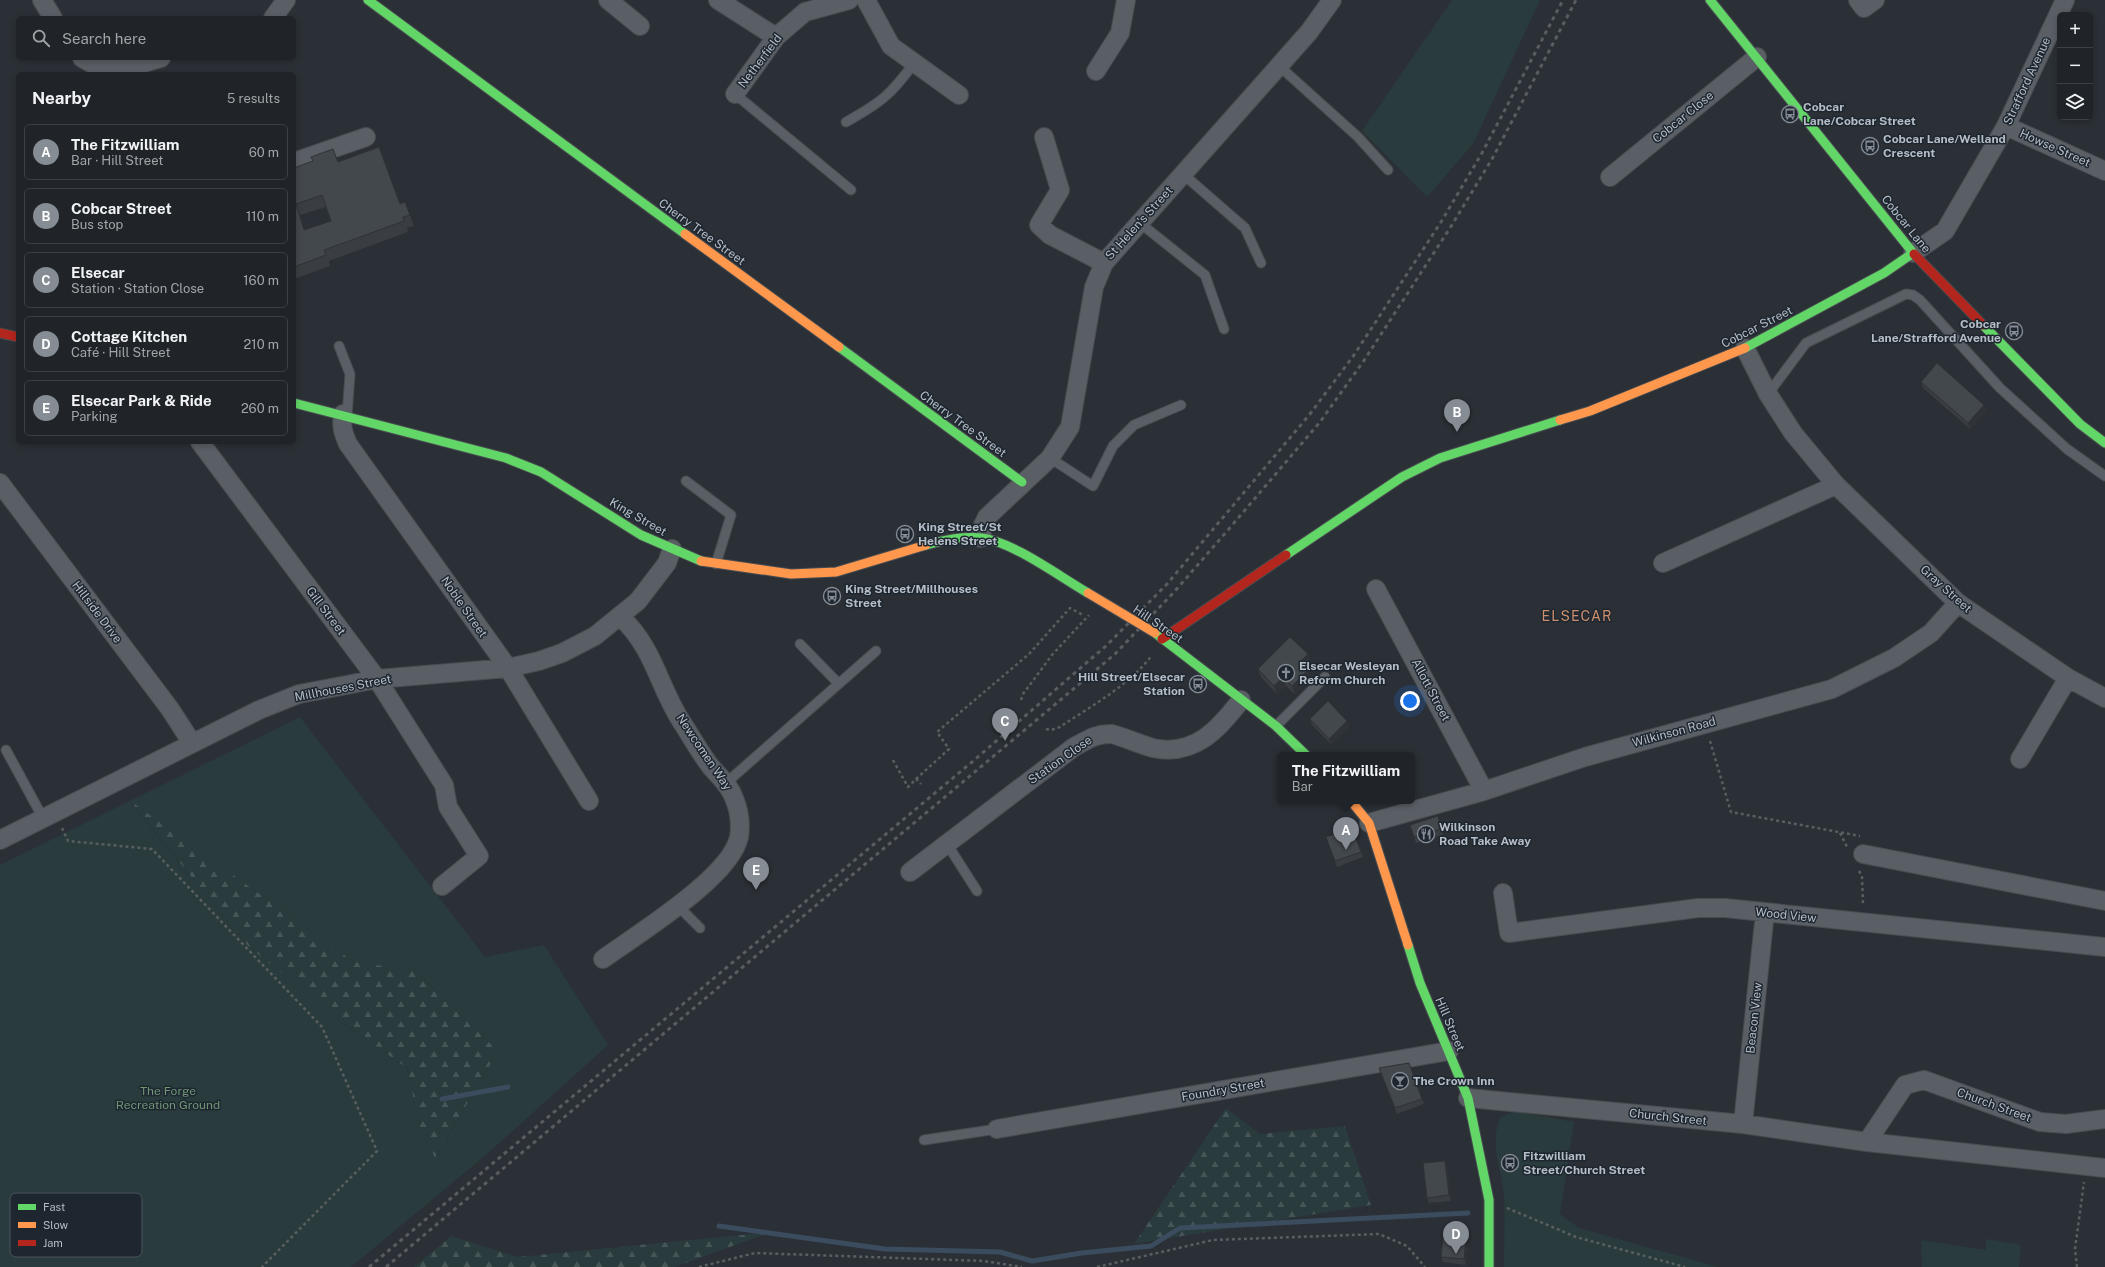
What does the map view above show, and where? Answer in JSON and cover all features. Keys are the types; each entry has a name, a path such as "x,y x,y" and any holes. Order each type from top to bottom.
{"street":[{"path":"42,0 52,16"},
{"path":"274,16 286,0"},
{"name":"Cherry Tree Street","path":"368,0 1022,482"},
{"path":"608,0 640,26"},
{"path":"718,0 776,38"},
{"name":"Netherfield","path":"735,94 776,38 805,12 849,0"},
{"path":"866,0 891,46 959,95"},
{"path":"1096,71 1120,34 1126,0"},
{"name":"St Helen's Street","path":"981,538 983,525 987,517 1022,482 1050,458 1070,427 1094,287 1104,263 1278,65 1309,32 1332,0"},
{"name":"Cobcar Lane","path":"1711,0 1913,253 2080,424 2105,443"},
{"path":"1858,0 1864,8 1875,0"},
{"name":"Strafford Avenue","path":"1913,253 1945,231 2006,126 2065,0"},
{"name":"Cobcar Close","path":"1610,177 1756,57"},
{"path":"86,60 103,69 115,70 153,60"},
{"name":"Howse Street","path":"2006,126 2105,171"},
{"path":"296,161 366,137"},
{"path":"1044,137 1060,190 1039,225 1050,235 1104,263"},
{"name":"Cobcar Street","path":"1162,640 1402,477 1440,458 1590,411 1745,348 1884,273 1913,253"},
{"path":"0,333 16,337"},
{"name":"Gray Street","path":"1745,348 1768,394 1793,433 1836,485 1958,604 2068,678 2105,698"},
{"name":"King Street","path":"296,403 506,458 540,472 641,535 694,559 715,564 791,574 836,572 951,538 981,538"},
{"name":"Noble Street","path":"345,415 342,425 348,444 508,668 589,801"},
{"name":"Gill Street","path":"201,444 377,679 444,785 448,807 479,856 442,886"},
{"name":"Hillside Drive","path":"0,483 170,709 192,743"},
{"path":"1663,563 1836,485"},
{"name":"Hill Street","path":"981,538 995,541 1015,550 1155,633 1162,640 1276,726 1303,752"},
{"name":"Millhouses Street","path":"0,840 259,710 299,694 377,679 508,668 540,661 562,653 595,636 621,617 638,601 667,564 672,549"},
{"name":"Allott Street","path":"1376,589 1484,791"},
{"name":"Wilkinson Road","path":"1369,823 1484,791 1585,757 1832,689 1894,658 1931,633 1958,604"},
{"name":"Newcomen Way","path":"603,959 677,906 715,875 727,862 739,838 739,813 734,797 726,783 711,767 680,718 650,653 633,628 621,617"},
{"path":"2020,759 2068,678"},
{"name":"Station Close","path":"910,872 1074,747 1091,737 1112,734 1155,748 1169,749 1194,745 1220,726 1241,700"},
{"name":"Hill Street","path":"1353,804 1369,823 1420,983 1468,1098 1489,1200 1489,1267"},
{"path":"1856,856 2105,901"},
{"name":"Wood View","path":"1503,893 1509,933 1698,908 1725,908 2105,947"},
{"name":"Beacon View","path":"1743,1124 1765,912"},
{"name":"Foundry Street","path":"997,1129 1449,1051"},
{"name":"Church Street","path":"1867,1142 1905,1085 1924,1080 2040,1122 2066,1124 2105,1119"},
{"name":"Church Street","path":"1468,1098 1743,1124 1867,1142 2105,1168"}],"lane":[{"path":"846,122 878,104 895,88 914,63"},
{"path":"1278,65 1358,137 1388,170"},
{"path":"735,94 851,190"},
{"path":"1183,174 1245,228 1261,263"},
{"path":"1140,223 1205,275 1224,329"},
{"path":"1768,394 1806,343 1906,294 1913,295 1920,300 2000,388 2067,449 2105,476"},
{"path":"339,346 350,374 345,415"},
{"path":"1050,458 1093,486 1113,446 1134,425 1181,405"},
{"path":"686,481 730,514 715,564"},
{"path":"800,644 838,683"},
{"path":"726,783 876,651"},
{"path":"1276,726 1325,678"},
{"path":"6,750 48,816"},
{"path":"947,844 977,891"},
{"path":"677,906 700,928"},
{"path":"924,1140 997,1129"}],"path":[{"path":"893,760 908,787 948,749 937,732 1028,654 1070,608 1087,617 1052,655 1023,694 1021,700"},
{"path":"1046,729 1051,730 1060,727 1119,686 1144,665 1162,640"},
{"path":"1704,724 1732,812 1866,838 1856,856"},
{"path":"916,779 921,784"},
{"path":"48,816 68,841 152,849 322,1027 377,1151 262,1267"},
{"path":"1840,833 1856,856 1862,876 1863,922"},
{"path":"2077,1267 2075,1249 2086,1166"},
{"path":"1489,1200 1576,1237 1685,1267"},
{"path":"1097,1267 1212,1240 1379,1234 1407,1246 1425,1267"},
{"path":"699,1267 755,1253 984,1261 1022,1267"}],"green space":[{"path":"1452,0 1540,0 1473,144 1427,197 1362,131"},
{"name":"The Forge Recreation Ground","path":"300,717 485,957 544,945 608,1045 486,1155 351,1267 0,1267 0,865","holes":["130,802 354,962 414,970 498,1051 436,1157 419,1124 407,1068 342,1023 247,945"]},
{"path":"129,800 354,962 414,970 498,1051 435,1158 419,1124 407,1068 337,1019 247,945"},
{"path":"1226,1108 1260,1134 1345,1126 1371,1205 1134,1244"},
{"path":"1514,1111 1574,1122 1560,1214 1579,1228 1718,1267 1504,1267 1504,1196 1497,1157 1496,1138 1500,1118"},
{"path":"771,1232 675,1267 414,1267 451,1236 518,1257"},
{"path":"1986,1239 2021,1245 2019,1267 1922,1267 1921,1240 1986,1250"}],"building":[{"path":"379,147 400,204 405,202 410,215 403,217 404,221 324,250 326,255 296,266 296,204 296,167 313,161 311,157 333,149 338,162","holes":["322,195 331,221 304,230 296,204"]},
{"path":"1937,363 1984,405 1968,423 1921,382"},
{"path":"1290,637 1308,654 1300,662 1308,670 1292,686 1283,677 1274,686 1258,669"},
{"path":"1328,701 1347,721 1329,739 1310,719"},
{"path":"1438,816 1441,829 1414,837 1410,825"},
{"path":"1352,828 1361,852 1335,861 1326,837"},
{"name":"The Crown Inn","path":"1409,1063 1422,1099 1395,1108 1379,1068"},
{"path":"1445,1161 1449,1195 1427,1198 1423,1163"},
{"path":"1443,1238 1466,1240 1464,1259 1441,1257"}],"waterway":[{"path":"442,1099 508,1087"},
{"path":"719,1226 885,1249 1000,1252 1032,1261 1082,1253 1151,1246 1180,1228 1468,1213"}],"railway":[{"path":"369,1267 972,762 1107,645 1167,584 1310,414 1354,355 1441,222 1482,153 1563,0"},
{"path":"386,1267 1115,654 1175,591 1320,422 1363,362 1450,228 1492,159 1576,0"}],"traffic: fast":[{"path":"368,0 685,234"},
{"path":"1710,0 1914,254"},
{"path":"1745,348 1884,273 1913,253"},
{"path":"1983,325 2080,424 2105,443"},
{"path":"839,347 1022,482"},
{"path":"296,404 506,458 541,472 641,535 701,561"},
{"path":"1286,555 1402,477 1440,458 1560,420"},
{"path":"926,545 960,538 981,538 993,541 1007,546 1036,561 1088,593"},
{"path":"1155,633 1276,726 1303,752"},
{"path":"1408,945 1420,983 1468,1098 1489,1200 1489,1267"}],"traffic: slow":[{"path":"685,234 839,347"},
{"path":"1560,420 1590,411 1745,348"},
{"path":"701,561 791,574 836,572 926,545"},
{"path":"1088,593 1155,633"},
{"path":"1353,804 1369,823 1408,945"}],"traffic: jam":[{"path":"1914,254 1983,325"},
{"path":"0,333 16,337"},
{"path":"1162,639 1286,555"}],"place":[{"name":"Cobcar Lane/Cobcar Street","path":"1790,114"},
{"name":"Cobcar Lane/Welland Crescent","path":"1870,146"},
{"name":"Cobcar Lane/Strafford Avenue","path":"2014,331"},
{"name":"Cobcar Street","path":"1457,432"},
{"name":"King Street/St Helens Street","path":"905,534"},
{"name":"King Street/Millhouses Street","path":"832,596"},
{"name":"Elsecar Wesleyan Reform Church","path":"1286,673"},
{"name":"Hill Street/Elsecar Station","path":"1198,684"},
{"name":"Elsecar","path":"1005,741"},
{"name":"Wilkinson Road Take Away","path":"1426,834"},
{"name":"The Fitzwilliam","path":"1346,850"},
{"name":"Elsecar Park & Ride","path":"756,890"},
{"name":"The Crown Inn","path":"1400,1081"},
{"name":"Fitzwilliam Street/Church Street","path":"1510,1163"},
{"name":"Cottage Kitchen","path":"1456,1254"}],"district":[{"name":"ELSECAR","path":"1577,616"}]}
